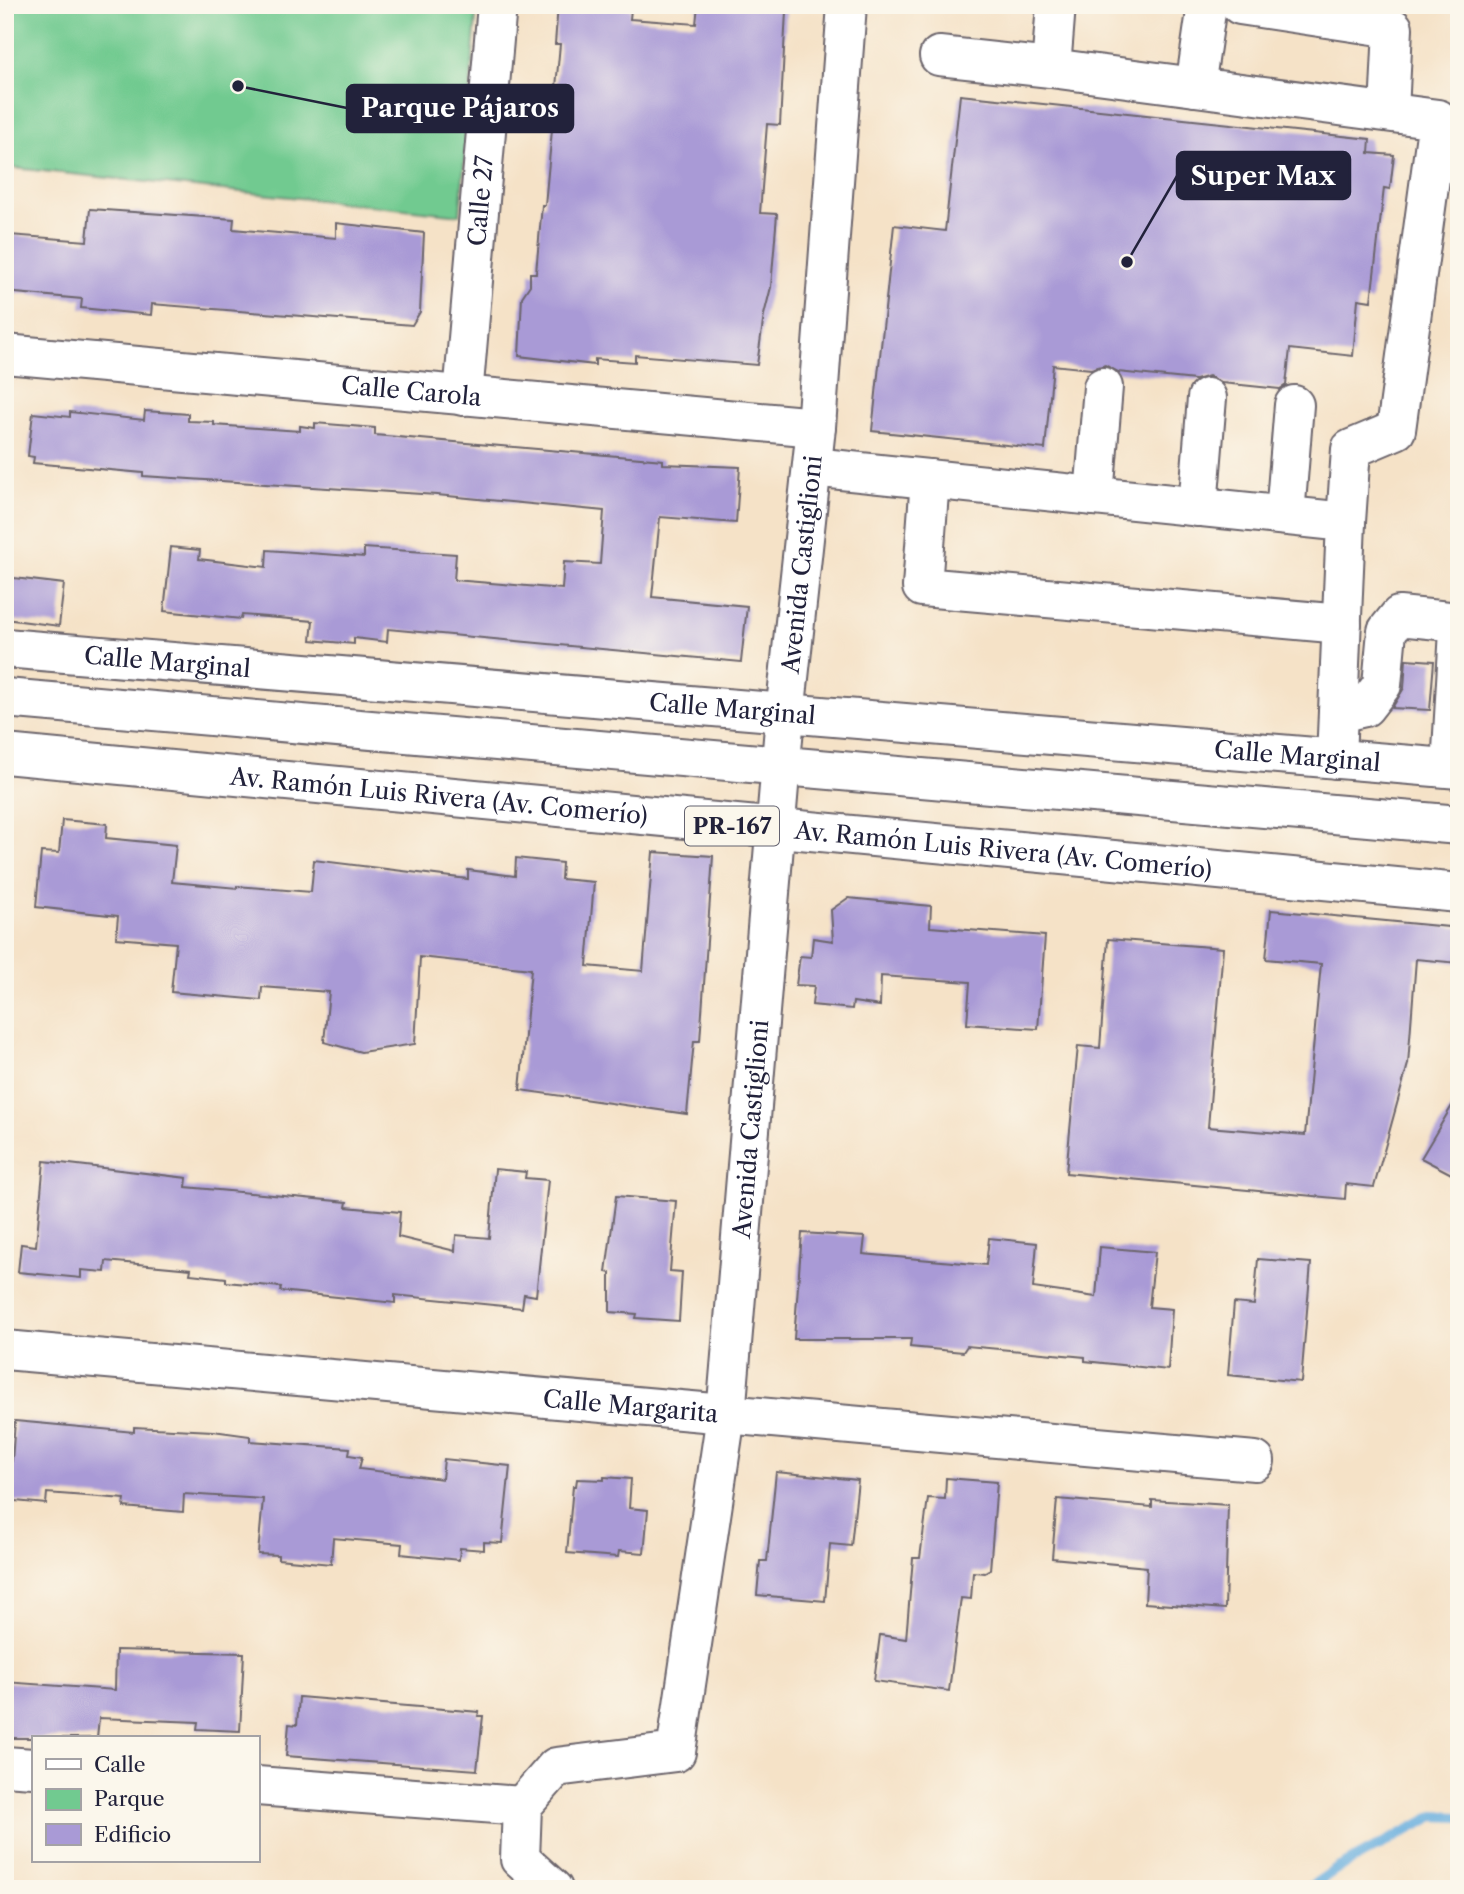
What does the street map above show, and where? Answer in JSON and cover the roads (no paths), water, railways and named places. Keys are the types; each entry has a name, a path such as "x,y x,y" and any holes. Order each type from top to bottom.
{"street":[{"name":"Calle 27","path":"463,396 497,5"},
{"name":"Avenida Castiglioni","path":"522,1806 556,1767 676,1752 726,1416 783,766 785,715 816,427 847,5"},
{"path":"1051,68 1055,5"},
{"path":"1195,87 1207,5"},
{"path":"1240,5 1393,28 1388,112"},
{"path":"939,56 1438,118 1396,430 1351,449 1336,759"},
{"name":"Calle Carola","path":"5,354 816,427"},
{"path":"1094,496 1104,387"},
{"path":"1198,506 1207,398"},
{"path":"1285,515 1294,405"},
{"path":"812,467 1346,522"},
{"path":"930,479 922,587 1342,624"},
{"path":"1338,713 1365,708 1382,685 1387,631 1399,616 1459,622"},
{"path":"1455,769 1459,630"},
{"name":"Calle Marginal","path":"5,648 1455,769"},
{"path":"5,698 1459,825"},
{"name":"Av. Ramón Luis Rivera (Av. Comerío)","path":"5,754 777,830 1459,893"},
{"name":"Calle Margarita","path":"5,1350 1255,1461"},
{"path":"5,1766 32,1768"},
{"path":"259,1786 522,1806 520,1859 553,1889"}],"waterway":[{"path":"1307,1889 1338,1868 1434,1816 1459,1817"}],"place":[{"name":"Parque Pájaros","path":"238,86"},
{"name":"Super Max","path":"1127,262"}]}
